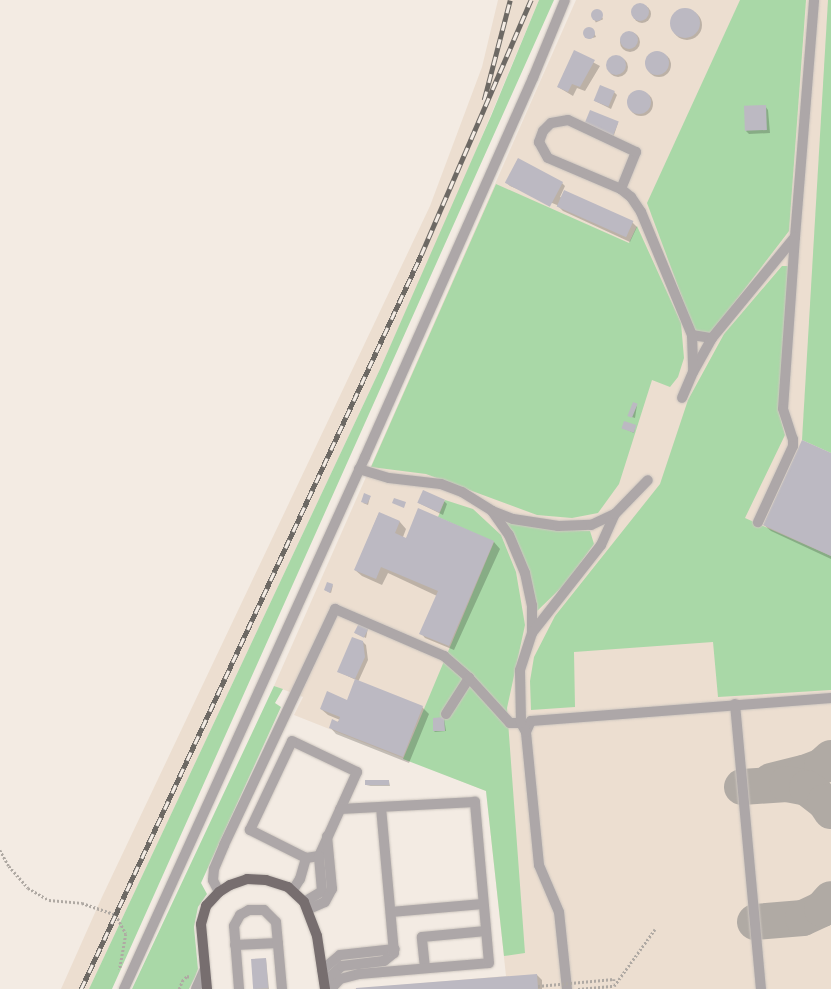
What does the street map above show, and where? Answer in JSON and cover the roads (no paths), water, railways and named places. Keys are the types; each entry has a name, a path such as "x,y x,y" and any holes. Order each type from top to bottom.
{"main road":[{"path":"207,989 201,924 206,906 219,892 230,884 247,880 266,880 293,890 306,906 317,936 322,970 327,987"}],"street":[{"path":"124,989 359,469 533,78 565,0"},
{"path":"758,522 793,446 793,439 783,409 814,0"},
{"path":"621,189 636,152 568,120 551,123 543,131 539,142 548,158 621,189 632,197 641,212 692,335 693,372"},
{"path":"682,398 693,372 712,338 795,237"},
{"path":"692,335 712,338"},
{"path":"359,469 389,478 442,484 462,492 492,511 513,519 558,526 591,525 615,514"},
{"path":"532,633 601,545 615,514 648,480"},
{"path":"492,511 509,535 525,573 532,605 532,633 520,670 521,723 526,732 539,865 559,912 567,989"},
{"path":"219,892 213,880 214,869 221,851 335,609 444,656 469,678 510,723 521,723"},
{"path":"446,714 469,678"},
{"path":"526,732 531,721 735,704 831,698"},
{"path":"735,704 761,989"},
{"path":"306,906 322,891 319,856 357,772 292,741 250,830 306,858 319,856"},
{"path":"327,987 348,976 489,963 474,802 340,810"},
{"path":"327,987 342,966 384,961 394,953 395,949 381,808"},
{"path":"306,906 325,902 332,889 328,836"},
{"path":"293,890 300,879 306,858"},
{"path":"391,912 484,904"},
{"path":"239,989 234,926 240,915 249,910 264,910 276,922 282,989"},
{"path":"425,968 422,937 486,931"},
{"path":"235,945 278,943"},
{"path":"322,970 340,955 395,949"},
{"path":"196,989 205,969"}],"railway":[{"path":"484,100 510,0"},
{"path":"81,989 421,255 531,0"}]}
